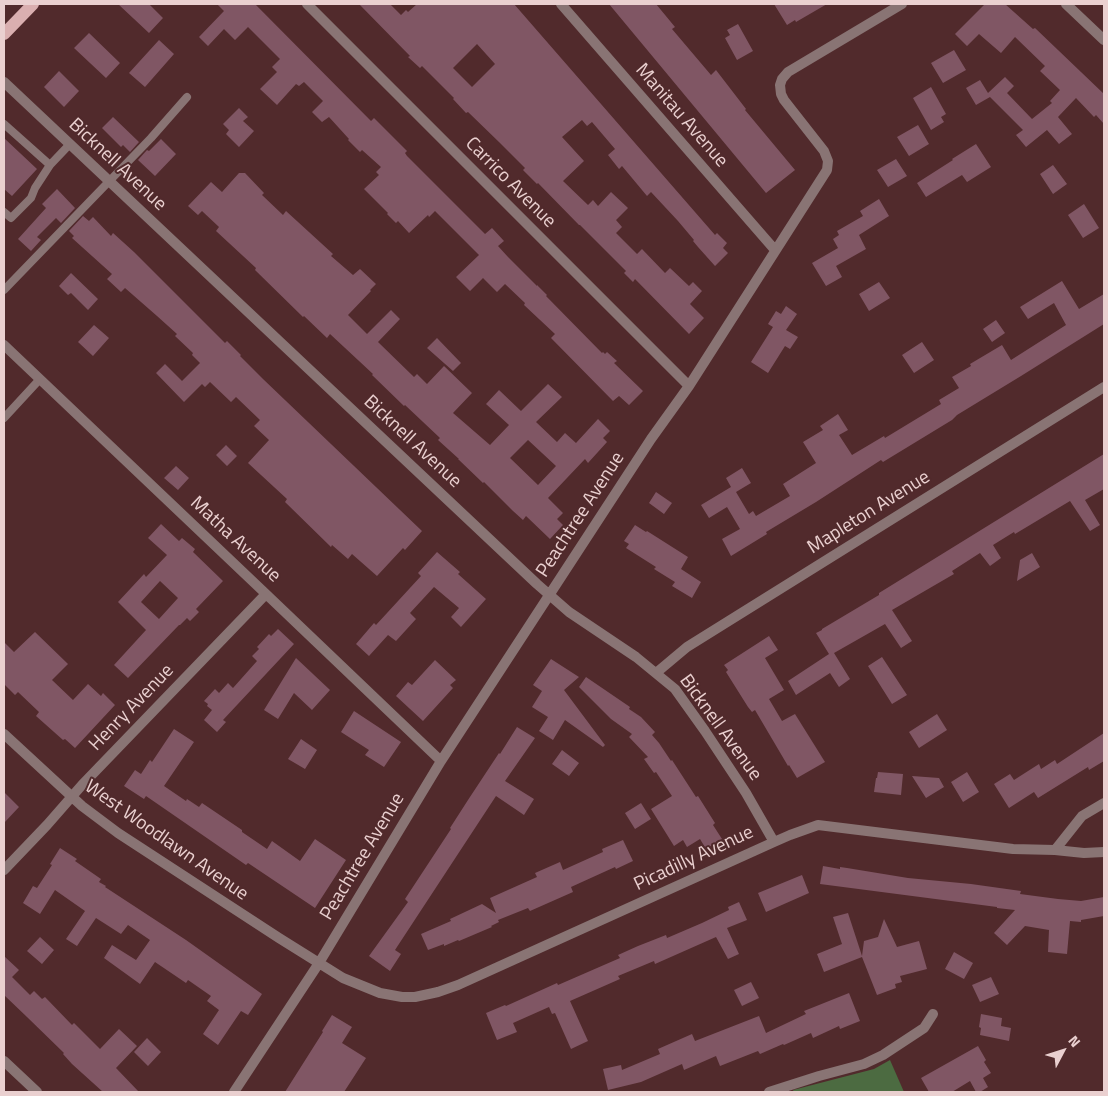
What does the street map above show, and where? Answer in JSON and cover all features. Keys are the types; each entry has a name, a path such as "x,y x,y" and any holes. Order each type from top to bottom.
{"main road":[{"path":"4,34 33,4"}],"street":[{"name":"Carrico Avenue","path":"307,4 689,386"},
{"name":"Manitau Avenue","path":"561,4 775,250"},
{"name":"Peachtree Avenue","path":"234,1092 319,963 441,761 651,440 689,386 827,170 828,161 824,151 781,94 780,85 782,79 788,72 902,4"},
{"path":"1066,4 1104,40"},
{"name":"Bicknell Avenue","path":"4,82 550,595 569,612 636,657 675,689 705,730 746,793 774,842"},
{"name":"Matha Avenue","path":"4,345 441,761"},
{"name":"Mapleton Avenue","path":"656,673 687,647 1104,387"},
{"name":"Henry Avenue","path":"4,870 71,797 266,594"},
{"name":"West Woodlawn Avenue","path":"4,734 71,797 118,833 319,963"},
{"path":"1055,850 1082,816 1104,802"},
{"name":"Picadilly Avenue","path":"319,963 343,978 380,993 415,997 438,992 467,981 774,842 818,825 1013,849 1084,853 1104,852"},
{"path":"768,1092 864,1064 883,1055 924,1028 933,1014"},
{"path":"4,1061 37,1092"}],"lane":[{"path":"4,290 151,138 187,97"},
{"path":"4,124 50,165"},
{"path":"4,212 11,218 31,198 35,188 50,165 69,145"},
{"path":"4,418 40,379"}],"green space":[{"path":"890,1060 904,1092 794,1092 793,1090 874,1069"}],"building":[{"path":"118,4 149,4 163,18 149,33"},
{"path":"217,4 255,4 371,121 374,118 407,151 405,153 407,156 485,234 492,228 504,241 498,246 508,257 602,353 605,354 607,352 617,361 614,363 643,391 629,405 619,396 613,401 551,338 555,334 505,284 497,292 483,278 470,291 456,277 479,255 435,211 409,233 398,221 396,223 364,189 379,175 376,172 381,167 362,150 360,152 329,117 322,122 312,112 323,101 304,82 299,86 296,84 277,105 260,89 277,72 272,67 280,59 248,27 235,40 224,29 208,46 199,37 224,11"},
{"path":"359,4 390,4 401,15 417,4 514,4 715,235 717,233 727,243 723,248 728,253 715,266 651,192 647,196 622,166 619,169 608,155 615,149 592,122 587,126 582,120 562,137 584,161 563,181 588,205 593,200 598,206 611,192 628,208 616,220 622,227 616,233 637,254 642,249 665,273 670,268 689,286 693,282 702,291 690,304 704,318 689,334 635,279 633,282 624,273 626,271 523,170 525,168 468,112 466,113 422,66 420,68 408,57 410,56","holes":["477,44 495,64 472,87 453,68"]},
{"path":"609,4 656,4 675,27 672,29 711,75 716,70 745,110 795,170 766,193"},
{"path":"774,4 827,4 796,22 795,20 787,25"},
{"path":"985,4 1005,4 1033,29 1035,28 1104,94 1104,124 1096,115 1094,117 1076,98 1058,117 1072,134 1059,144 1047,130 1026,147 1016,135 1023,130 990,97 976,105 966,88 980,80 988,93 1005,77 1014,86 1007,93 1032,119 1052,103 1050,101 1060,90 1040,71 1045,66 1015,37 1001,53 979,34 967,46 955,34"},
{"path":"738,24 753,51 737,60 725,38 730,35 727,30"},
{"path":"89,33 120,63 106,78 74,48"},
{"path":"159,40 174,54 145,87 129,73"},
{"path":"954,50 966,70 943,83 931,63"},
{"path":"59,71 79,91 64,107 44,87"},
{"path":"931,87 946,114 941,117 944,122 931,130 913,98"},
{"path":"239,108 248,117 243,121 254,131 239,147 226,134 229,130 223,124"},
{"path":"113,117 139,142 130,152 123,145 121,147 102,128"},
{"path":"918,125 929,144 909,156 897,137"},
{"path":"4,138 37,169 12,196 4,189"},
{"path":"161,139 176,154 155,176 138,160"},
{"path":"976,144 991,167 967,182 962,175 926,197 917,183"},
{"path":"896,159 907,176 888,187 877,170"},
{"path":"1053,165 1067,184 1053,194 1040,174"},
{"path":"239,173 245,173 264,193 262,195 283,215 286,211 353,275 360,269 376,284 348,315 367,334 391,310 400,319 378,342 414,377 417,374 427,384 444,366 472,393 453,413 490,445 509,425 486,404 499,390 521,411 548,384 562,397 536,422 557,442 565,433 576,443 598,419 610,431 603,438 607,442 588,463 585,459 548,498 563,513 557,519 563,525 550,539 526,516 523,520 513,511 438,440 440,438 330,334 327,338 303,317 255,270 256,268 216,231 219,227 202,211 198,215 188,206 211,182 222,192","holes":["528,440 556,466 538,485 510,458"]},
{"path":"57,189 75,208 61,223 56,218 37,237 41,240 31,251 18,239 46,208 42,204"},
{"path":"879,199 889,216 859,235 866,249 836,266 842,277 826,286 812,263 838,248 833,239 839,235 837,231 863,216 860,211"},
{"path":"1084,204 1099,228 1083,238 1068,215"},
{"path":"83,216 89,221 93,217 111,236 113,233 134,252 225,343 227,341 263,379 422,531 377,576 352,554 348,559 332,545 331,547 285,502 287,499 248,463 269,440 254,426 260,420 236,397 231,402 210,382 205,387 202,384 184,402 156,373 165,364 182,381 200,363 192,355 193,353 175,336 177,334 125,288 121,292 107,279 112,274 72,238 74,236 69,231"},
{"path":"71,273 98,299 88,310 71,293 68,295 59,286"},
{"path":"1062,281 1079,309 1104,294 1104,324 957,415 952,420 883,462 881,460 731,556 722,539 740,529 727,507 709,518 701,505 731,487 726,478 742,468 751,483 736,492 749,514 753,511 756,516 790,496 783,484 816,463 803,442 823,430 820,426 838,414 848,430 839,435 852,455 884,436 885,438 941,404 939,400 959,388 952,377 971,366 970,364 1002,345 1011,360 1066,325 1054,303 1028,319 1020,307"},
{"path":"879,282 890,298 869,311 859,294"},
{"path":"786,306 797,314 786,330 798,337 790,349 785,346 768,373 751,362 773,327 768,324 776,311 781,314"},
{"path":"996,320 1005,333 992,342 983,329"},
{"path":"94,325 109,338 93,356 78,342"},
{"path":"437,338 461,363 453,371 427,348"},
{"path":"922,342 934,360 914,373 902,355"},
{"path":"226,445 237,456 227,466 216,455"},
{"path":"1104,454 1104,489 1085,500 1100,525 1090,531 1070,501 1015,534 1014,532 993,545 1001,558 990,566 980,553 952,571 954,574 892,610 912,641 901,648 885,624 834,653 850,679 839,687 830,673 796,695 788,681 829,654 816,633"},
{"path":"176,466 189,478 178,490 164,478"},
{"path":"656,492 672,503 664,514 649,503"},
{"path":"161,524 179,541 182,538 195,549 193,552 223,581 196,609 199,612 190,621 187,618 179,625 128,678 114,665 146,630 118,602 144,574 146,577 167,555 148,538","holes":["160,581 178,598 159,619 141,602"]},
{"path":"635,525 688,557 681,569 701,582 692,598 672,586 675,582 654,569 656,567 626,548 629,544 624,541"},
{"path":"437,552 486,599 461,627 451,617 459,608 434,587 410,613 416,619 396,641 388,635 369,656 356,644 421,576 418,573"},
{"path":"1032,553 1040,567 1017,581 1020,560"},
{"path":"278,629 294,644 223,720 226,722 217,732 204,720 212,710 204,701 215,689 219,693 228,683 233,688 257,661 252,656 259,649 257,647 269,634 271,636"},
{"path":"35,632 68,664 52,680 73,700 88,684 101,696 103,693 115,705 75,748 36,716 39,712 18,692 15,695 4,684 4,642 14,652"},
{"path":"769,636 778,650 765,658 784,690 769,699 782,721 795,714 825,762 797,778 755,710 752,712 748,707 726,672 728,670 724,665"},
{"path":"882,657 907,695 892,704 868,666"},
{"path":"296,658 330,690 312,710 294,693 278,719 264,710"},
{"path":"551,659 579,677 564,690 605,745 603,747 565,720 553,740 539,731 548,717 532,707 542,691 533,685"},
{"path":"435,660 456,680 450,685 453,688 423,721 396,696 408,682 412,685"},
{"path":"586,677 630,707 629,709 641,717 655,732 652,735 672,760 696,797 698,796 715,823 713,825 722,839 706,849 700,839 687,847 683,840 674,846 651,809 672,796 656,772 654,773 644,759 648,757 629,737 632,734 611,719 579,687"},
{"path":"354,711 401,742 384,767 365,755 369,750 341,732"},
{"path":"937,714 947,730 919,748 909,732"},
{"path":"517,727 535,738 505,781 534,799 524,815 496,796 395,950 401,954 390,971 369,956 408,902 405,899"},
{"path":"174,729 194,742 164,786 186,801 187,799 199,807 202,803 267,849 272,841 300,861 315,839 346,860 315,908 248,863 246,865 146,796 144,799 124,786 135,770 141,774 150,760 152,762"},
{"path":"1104,733 1104,761 1089,770 1088,767 1038,798 1034,792 1009,808 994,784 1010,774 1014,780 1039,764 1041,769 1055,760 1057,764"},
{"path":"301,739 317,750 305,769 288,759"},
{"path":"562,750 579,763 569,776 552,764"},
{"path":"878,772 903,774 901,795 874,792"},
{"path":"967,772 979,792 963,802 951,782"},
{"path":"912,776 939,778 944,787 926,798"},
{"path":"4,792 19,807 4,823"},
{"path":"641,803 651,819 635,829 625,813"},
{"path":"623,840 633,861 571,887 573,892 530,911 528,908 498,920 499,922 492,927 459,941 428,950 421,934 451,921 450,919 482,904 496,913 490,898 537,877 535,873 560,862 563,870 603,852 602,849"},
{"path":"60,848 101,879 99,882 105,887 186,940 262,994 248,1015 241,1011 218,1045 203,1034 219,1010 207,1001 211,996 188,980 186,983 155,962 140,984 104,958 112,945 136,960 150,940 128,925 121,934 96,918 77,946 66,939 85,911 55,890 40,914 23,903 33,886 37,888 52,865 50,864"},
{"path":"823,866 1021,891 1020,894 1058,899 1081,901 1104,897 1104,916 1081,920 1081,922 1070,921 1067,954 1048,952 1049,930 1025,926 1007,945 994,933 1015,910 820,884"},
{"path":"802,875 809,893 766,912 758,893"},
{"path":"739,902 747,920 727,928 739,954 728,959 716,937 655,964 654,961 618,976 620,979 570,1001 588,1041 571,1049 555,1013 552,1014 549,1007 513,1023 517,1032 497,1040 486,1013 620,958 618,955 638,946 666,935 667,938 702,923 729,910 728,907"},
{"path":"848,913 862,956 864,941 878,937 884,919 897,947 919,941 927,969 900,976 902,982 895,984 896,988 877,995 862,957 824,972 817,954 842,944 833,917"},
{"path":"40,937 54,950 42,964 27,951"},
{"path":"954,952 973,963 964,979 945,969"},
{"path":"4,956 19,970 12,977 30,995 34,991 42,999 45,997 72,1025 74,1023 100,1049 119,1029 137,1046 116,1068 139,1092 103,1092 72,1064 64,1053 4,995"},
{"path":"991,977 999,994 980,1002 972,985"},
{"path":"751,982 759,998 742,1006 734,990"},
{"path":"849,993 860,1021 840,1029 839,1026 813,1038 811,1033 760,1054 758,1051 720,1066 716,1056 684,1070 682,1064 641,1082 608,1090 603,1069 621,1065 622,1070 660,1054 658,1049 692,1034 695,1041 759,1016 766,1033 806,1014 804,1011"},
{"path":"981,1014 1002,1018 1001,1026 1011,1028 1009,1041 980,1035"},
{"path":"332,1015 352,1027 342,1043 366,1058 344,1092 285,1092 323,1032"},
{"path":"147,1038 161,1052 148,1066 134,1052"},
{"path":"978,1046 986,1060 984,1062 991,1073 983,1078 988,1087 980,1092 976,1092 970,1081 952,1092 929,1092 921,1078"}]}
